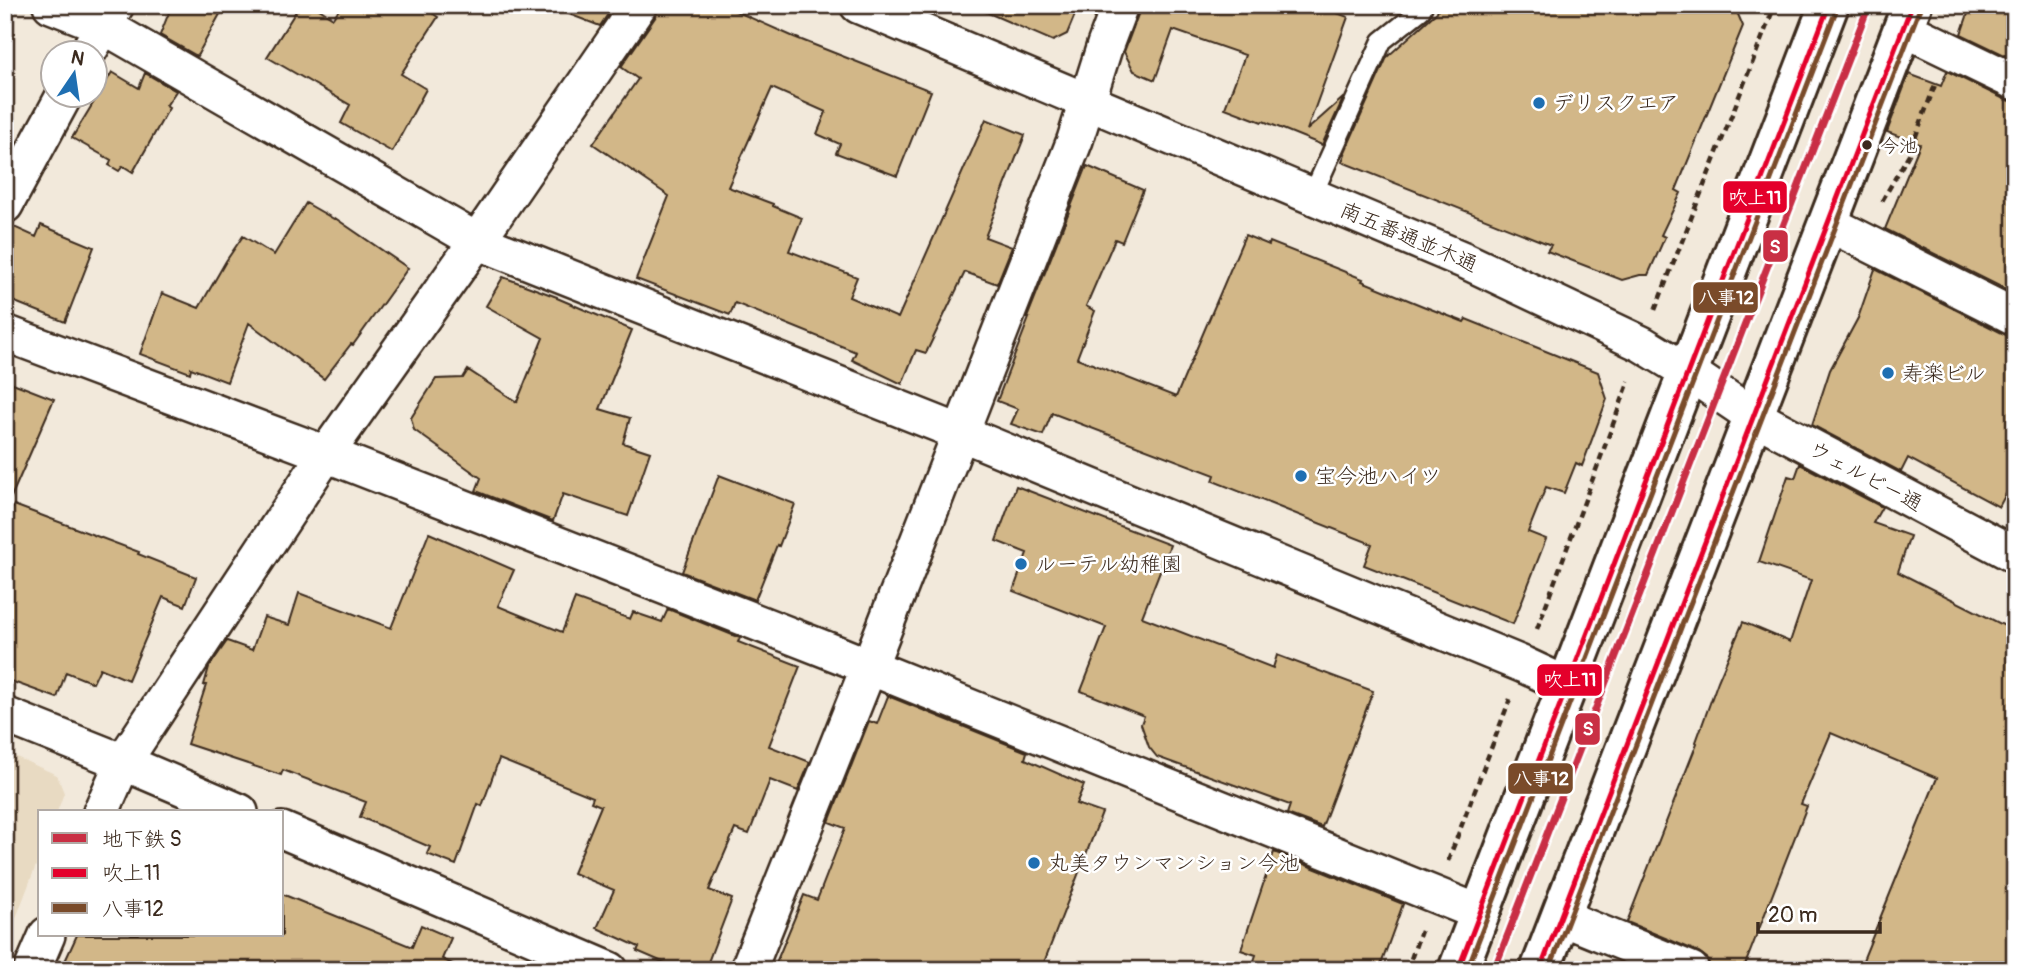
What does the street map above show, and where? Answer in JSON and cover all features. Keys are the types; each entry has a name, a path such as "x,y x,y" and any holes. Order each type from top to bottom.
{"main road":[{"path":"1458,970 1829,5"},
{"path":"1541,970 1907,17"}],"street":[{"path":"51,5 103,28 477,241 961,433 1567,685"},
{"path":"102,810 123,762 326,454 639,5"},
{"name":"南五番通並木通","path":"858,5 1466,261 1642,344 1719,393"},
{"path":"748,970 1075,141 1120,5"},
{"path":"1907,17 2015,82"},
{"path":"5,205 57,108"},
{"path":"1828,223 2015,317"},
{"path":"5,333 326,454 869,667 1480,913"},
{"name":"ウェルビー通","path":"1719,393 1753,416 2015,555"},
{"path":"5,715 235,810"},
{"path":"284,831 610,970"},
{"path":"1561,917 1691,970"},
{"path":"32,970 47,936"}],"lane":[{"path":"1312,196 1382,41 1421,10 1423,5"}],"path":[{"path":"1651,321 1775,5"},
{"path":"1877,210 1909,154 1937,82"},
{"path":"1534,636 1630,379"},
{"path":"1443,872 1515,687"},
{"path":"1407,970 1426,919"}],"shaded area":[{"path":"5,752 57,775 64,793 58,810 38,810 38,860 5,947"}],"building":[{"path":"172,5 225,5 197,56 160,35"},
{"path":"300,5 313,5 333,18 342,5 420,5 438,17 401,74 426,89 392,152 341,123 350,105 267,57"},
{"path":"554,5 614,5 600,26 553,8"},
{"path":"659,5 722,5 794,37 931,91 897,176 836,153 840,144 817,134 826,112 772,88 728,187 802,218 789,251 857,277 849,297 898,318 986,119 1025,135 985,237 1012,247 997,284 965,272 926,353 916,350 902,384 852,360 856,352 735,303 730,315 636,279 669,196 593,144 638,79 621,67 656,16"},
{"path":"970,5 1079,5 1067,34 1053,41"},
{"path":"1140,5 1316,5 1348,17 1307,130 1344,97 1322,145 1225,108 1245,55 1173,30 1155,80 1134,71 1124,52"},
{"name":"デリスクエア","path":"1439,5 1734,5 1743,26 1676,190 1681,193 1661,235 1665,237 1648,275 1622,280 1547,251 1551,245 1342,162 1387,57 1437,12"},
{"path":"1971,5 2015,5 2015,60 1961,34"},
{"path":"1947,71 2015,102 2015,294 1885,229 1920,144 1887,132 1909,74 1941,86"},
{"path":"112,72 139,88 145,73 176,91 133,172 123,166 119,171 109,165 111,160 72,138 90,108 108,108 108,79"},
{"path":"1087,166 1143,190 1122,242 1115,239 1086,306 1095,311 1077,358 1176,397 1245,235 1269,245 1270,242 1423,306 1464,322 1466,319 1598,372 1607,399 1582,466 1576,463 1564,493 1546,487 1528,532 1546,539 1513,624 1364,565 1372,544 1213,481 1215,475 1052,413 1043,435 1011,424 1018,409 997,401"},
{"path":"306,203 335,218 408,268 353,345 351,344 324,379 249,323 227,382 191,368 190,373 140,354 162,293 199,308 243,236 274,255"},
{"path":"41,225 94,247 65,322 5,298 5,246 12,226 36,237"},
{"path":"1875,269 2006,335 2015,337 2015,477 1999,507 1908,458 1901,472 1812,425 1830,370 1858,318"},
{"path":"503,277 632,330 600,409 630,418 623,443 650,452 628,516 563,494 553,521 476,491 481,478 414,430 411,418 436,379 463,378 468,370 517,402 543,338 486,306"},
{"path":"5,380 54,399 5,511"},
{"path":"1800,464 1882,507 1873,523 1910,536 1898,572 2015,631 2015,970 1859,970 1937,778 1831,733 1801,804 1807,806 1743,970 1711,970 1707,958 1699,952 1627,922 1743,622 1790,642 1811,580 1759,562 1788,476 1795,478"},
{"path":"719,475 795,504 755,600 682,572"},
{"path":"1016,486 1170,545 1142,617 1273,668 1277,655 1373,691 1322,827 1287,814 1290,805 1157,757 1149,747 1141,724 1144,716 1081,691 1106,627 1013,591 1027,553 996,541"},
{"path":"14,505 139,552 138,554 196,577 185,606 163,597 128,680 100,668 93,683 66,672 57,698 5,679 5,525"},
{"path":"429,533 514,570 498,606 562,632 575,599 630,619 633,612 662,622 668,609 740,638 738,642 800,666 769,746 810,762 798,791 770,780 749,834 735,829 709,890 732,899 705,970 681,970 637,951 639,947 597,928 614,890 573,873 601,806 591,802 593,797 499,759 482,806 478,804 456,865 427,854 430,847 360,817 366,802 283,770 281,775 187,744 209,667 227,641 252,650 264,617 289,625 299,593 391,628"},
{"path":"888,696 1027,752 1025,759 1084,785 1076,804 1102,813 1041,970 773,970 804,895 817,900 845,828 829,822 869,721 877,724"},
{"path":"1274,852 1403,904 1379,970 1251,970 1256,955 1241,950"},
{"path":"284,895 412,947 421,925 451,938 442,959 465,970 61,970 77,936 284,936"}],"metro line":[{"name":"S","path":"1494,970 1869,5"}],"transit line":[{"name":"吹上11","path":"1458,970 1829,5"},
{"name":"吹上11","path":"1540,970 1912,5"},
{"name":"八事12","path":"1467,970 1837,8"},
{"name":"八事12","path":"1549,970 1920,8"}],"place":[{"name":"デリスクエア","path":"1539,103"},
{"name":"今池","path":"1867,145"},
{"name":"寿楽ビル","path":"1888,373"},
{"name":"宝今池ハイツ","path":"1301,476"},
{"name":"ルーテル幼稚園","path":"1021,564"},
{"name":"丸美タウンマンション今池","path":"1034,863"}]}
